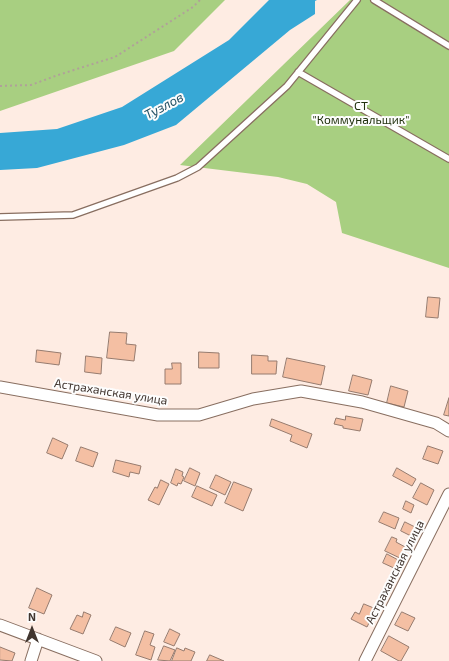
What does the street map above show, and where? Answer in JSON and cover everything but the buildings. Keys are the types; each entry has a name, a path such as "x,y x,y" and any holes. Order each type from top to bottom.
{"street":[{"name":"Астраханская улица","path":"0,387 158,415 199,415 253,399 301,391 362,402 436,424 449,431"},
{"name":"Астраханская улица","path":"365,661 449,494"},
{"path":"0,625 96,661"},
{"path":"31,661 38,639"}],"lane":[{"path":"0,218 73,215 177,178 198,167 287,86 357,0"},
{"path":"374,0 449,46"},
{"path":"298,72 449,159"}],"path":[{"path":"0,86 31,85 115,57 193,7 200,0"}],"green space":[{"path":"0,0 225,0 174,51 0,111"},
{"name":"СТ \"Коммунальщик\"","path":"350,0 449,0 449,268 342,233 336,202 307,184 278,177 180,165"}],"water":[{"name":"Тузлов","path":"269,0 317,0 315,1 315,14 290,30 176,125 124,145 37,168 0,170 0,133 57,129 122,107 229,40"}]}
